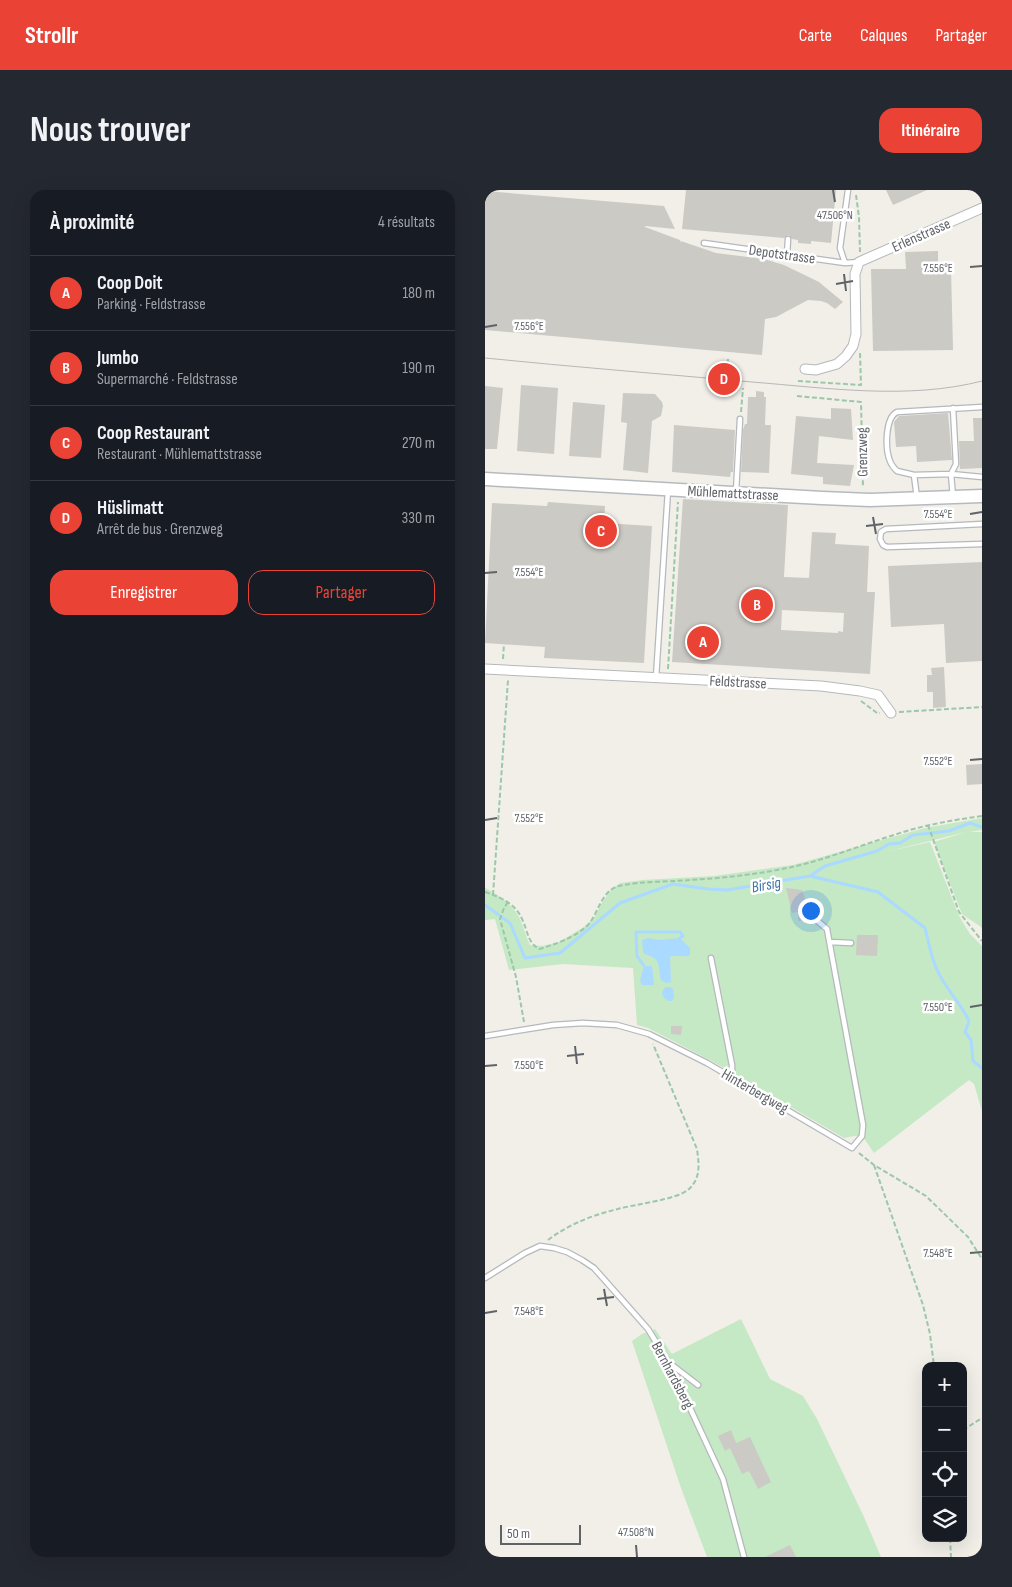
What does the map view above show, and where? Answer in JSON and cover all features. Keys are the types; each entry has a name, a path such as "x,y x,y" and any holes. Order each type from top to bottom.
{"main road":[{"name":"Mühlemattstrasse","path":"485,479 870,500 982,496"}],"street":[{"name":"Erlenstrasse","path":"859,262 982,208"},
{"path":"805,369 816,370 837,364 853,346 856,334 855,274 859,262"},
{"name":"Feldstrasse","path":"485,669 821,686 860,691 878,696 891,713"}],"lane":[{"path":"845,263 840,248 848,190"},
{"path":"787,255 788,239"},
{"name":"Depotstrasse","path":"705,243 845,263 859,262"},
{"path":"982,407 897,412 892,414 888,423 890,462 897,471 914,475 951,474 982,477"},
{"path":"953,408 956,464 951,474 953,498"},
{"path":"736,493 740,419"},
{"path":"914,475 918,499"},
{"path":"656,678 673,489"},
{"path":"982,524 886,529 881,532 880,539 883,545 887,547 982,544"},
{"path":"814,918 827,929 863,1125 862,1136 852,1148"},
{"path":"830,942 851,943"},
{"path":"711,958 732,1064 732,1078"},
{"name":"Hinterbergweg","path":"485,1036 553,1025 591,1023 617,1025 649,1034 732,1078 852,1148"},
{"path":"485,1278 540,1246"},
{"name":"Bernhardsberg","path":"540,1246 567,1252 594,1268 648,1329 671,1364 723,1479 744,1557"},
{"path":"671,1364 698,1385"}],"path":[{"path":"855,190 859,216 859,262"},
{"path":"798,381 861,385 860,352"},
{"path":"726,377 728,359"},
{"path":"719,385 720,377"},
{"path":"740,419 743,388"},
{"name":"Grenzweg","path":"797,396 861,402 863,488 870,500"},
{"path":"668,679 673,489"},
{"path":"493,895 508,670"},
{"path":"891,713 982,707"},
{"path":"485,892 508,902 516,908 522,917 531,945 539,950 556,945 591,922 597,908 607,894 616,887 710,879 790,868 825,859 928,825 982,816"},
{"path":"928,825 959,912 982,941"},
{"path":"508,902 500,919 516,977 525,1029"},
{"path":"540,1246 578,1221 618,1209 678,1196 688,1190 694,1183 699,1166 697,1150 649,1034"},
{"path":"852,1148 874,1165 926,1196 968,1237 982,1259"},
{"path":"874,1165 923,1304 930,1334 934,1362"},
{"path":"967,1427 982,1418"},
{"path":"950,1542 951,1557"}],"green space":[{"path":"982,818 982,830 969,832 982,832 982,929 962,914 934,842 966,832 885,852 930,842 959,916 970,934 982,946 982,1111 974,1084 969,1080 874,1153 859,1136 844,1138 710,1060 648,1028 637,1025 633,968 563,964 509,970 495,919 485,920 485,888 495,893 518,914 530,945 542,946 559,942 584,927 594,918 611,890 620,883 714,876 793,865 925,828"},
{"path":"741,1319 770,1379 803,1396 817,1419 881,1557 707,1557 681,1488 632,1341 642,1334 655,1329 672,1354"}],"water":[{"path":"648,938 659,940 680,938 690,948 690,955 670,957 671,982 666,983 661,980 658,963 653,958 644,954 642,940"},
{"path":"644,966 652,966 654,985 642,985 640,980"},
{"path":"665,987 673,989 674,998 672,1001 668,1001 663,997 662,992"}],"building":[{"path":"686,190 836,190 831,243 811,241 811,244 798,243 798,240 792,239 789,235 784,238 682,229"},
{"path":"886,190 927,190 893,205"},
{"path":"485,191 664,206 675,229 645,227 680,240 681,243 681,241 716,253 764,259 784,265 819,282 843,302 835,309 821,301 808,300 776,317 765,319 762,355 485,330"},
{"path":"938,251 938,268 951,268 953,350 873,351 871,269 906,269 905,252"},
{"path":"521,385 558,388 554,454 517,451"},
{"path":"485,386 503,388 497,449 485,449"},
{"path":"756,391 764,392 764,397 766,397 765,425 771,425 769,473 741,472 743,430 745,424 747,424 748,397 756,397"},
{"path":"623,393 655,394 662,402 661,416 652,421 648,473 623,470 627,423 621,422"},
{"path":"573,402 605,405 601,458 569,456"},
{"path":"831,408 851,409 853,440 819,436 817,463 854,465 850,486 823,484 823,477 791,474 796,416 831,419"},
{"path":"948,413 952,460 917,462 916,446 896,447 894,422 899,416"},
{"path":"973,418 982,418 982,468 960,469 959,441 974,441"},
{"path":"674,425 735,430 733,472 731,472 730,477 672,472"},
{"path":"683,499 788,505 784,577 809,578 812,532 836,533 835,544 869,546 867,592 875,592 870,674 672,662","holes":["782,610 844,613 843,632 781,630"]},
{"path":"548,502 605,506 604,523 652,526 644,663 544,658 545,647 485,643 492,503 547,506"},
{"path":"982,562 982,661 946,663 944,624 891,627 888,566"},
{"path":"944,667 946,707 933,708 933,692 927,692 927,675 932,675 931,668"},
{"path":"982,764 982,784 967,785 966,765"},
{"path":"786,888 802,890 809,911 809,921 798,921 798,912 792,913"},
{"path":"857,935 878,935 877,956 856,955"},
{"path":"671,1026 682,1026 681,1035 671,1034"},
{"path":"731,1430 736,1443 750,1437 771,1482 758,1489 749,1471 742,1474 730,1448 725,1451 718,1436"},
{"path":"790,1545 796,1557 765,1557"}],"waterway":[{"path":"810,876 825,866 877,851 889,844 900,843 913,835 949,831 970,823 982,827"},
{"name":"Birsig","path":"485,905 510,923 525,958 560,953 620,903 673,884 727,890 810,876 878,892 925,928 932,957 941,978 969,1021 965,1032 971,1040 973,1061 982,1068"},
{"path":"644,966 637,956 636,932 680,932 683,936 680,938"}],"tram line":[{"path":"485,358 868,391 926,390 982,381"}],"place":[{"name":"Hüslimatt","path":"724,379"},
{"name":"Coop Restaurant","path":"601,531"},
{"name":"Jumbo","path":"757,605"},
{"name":"Coop Doit","path":"703,642"}]}
